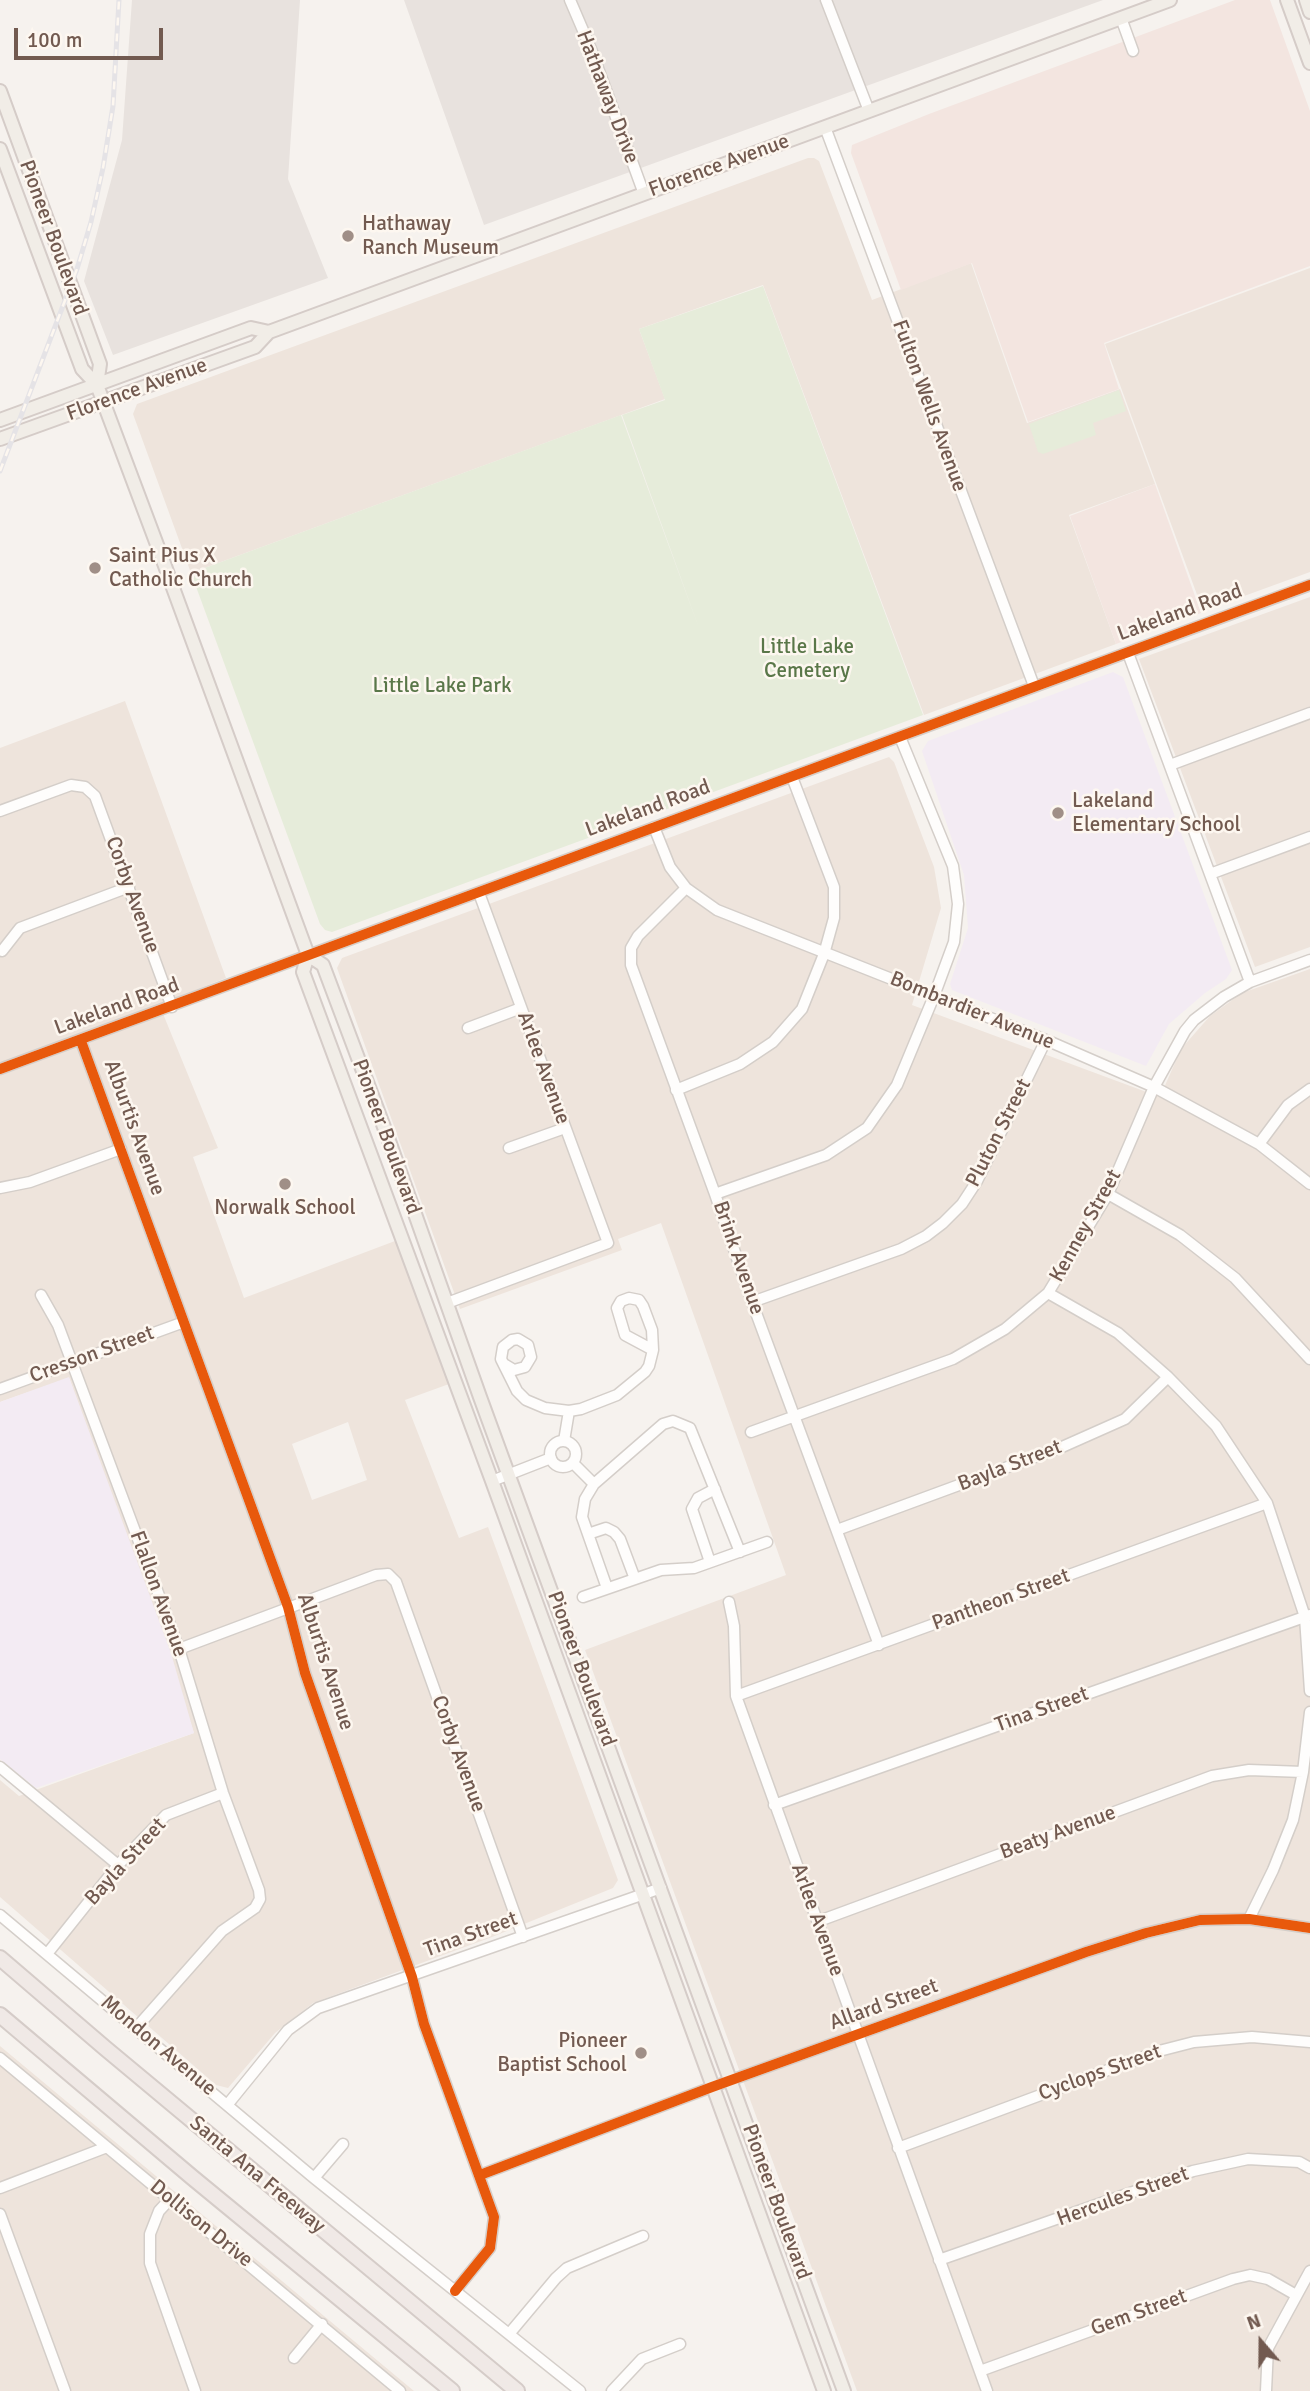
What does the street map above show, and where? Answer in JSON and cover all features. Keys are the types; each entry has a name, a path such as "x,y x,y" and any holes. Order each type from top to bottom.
{"highway":[{"name":"Santa Ana Freeway","path":"0,1958 517,2391"},
{"name":"Santa Ana Freeway","path":"0,2015 192,2178 452,2391"}],"main road":[{"name":"Florence Avenue","path":"0,439 254,347 269,332 1170,0"},
{"path":"1287,0 1310,63"},
{"path":"1306,0 1310,12"},
{"name":"Pioneer Boulevard","path":"0,91 100,364 97,385"},
{"name":"Pioneer Boulevard","path":"0,149 82,369 97,385 308,955 323,965 844,2391"},
{"name":"Florence Avenue","path":"0,420 251,328 269,332"},
{"name":"Pioneer Boulevard","path":"308,955 303,972 824,2391"}],"street":[{"name":"Hathaway Drive","path":"570,0 644,194"},
{"path":"827,0 869,111"},
{"path":"1121,18 1133,51"},
{"name":"Fulton Wells Avenue","path":"825,127 1034,686"},
{"name":"Lakeland Road","path":"0,1069 82,1041 1310,585"},
{"path":"1128,653 1250,982"},
{"path":"1170,765 1310,713"},
{"path":"715,1194 825,1155 867,1128 897,1085 934,996 954,942 958,904 953,866 900,737"},
{"path":"676,1090 740,1064 773,1042 802,1009 824,954 834,918 834,887 792,777"},
{"name":"Corby Avenue","path":"0,811 71,785 85,788 95,796 172,1007"},
{"name":"Bombardier Avenue","path":"654,827 670,867 686,888 717,910 1046,1040 1154,1087 1259,1144 1310,1184"},
{"path":"1210,874 1310,837"},
{"path":"2,951 20,928 129,887"},
{"name":"Brink Avenue","path":"686,888 638,936 631,948 631,965 879,1644"},
{"name":"Arlee Avenue","path":"447,1303 608,1243 479,893"},
{"name":"Kenney Street","path":"751,1432 953,1359 1005,1329 1048,1293 1108,1194 1154,1087 1177,1042 1194,1020 1219,1000 1250,982 1310,960"},
{"path":"468,1028 521,1008"},
{"name":"Pluton Street","path":"752,1302 901,1249 926,1236 943,1223 962,1204 977,1181 1046,1040"},
{"name":"Alburtis Avenue","path":"82,1041 288,1607 305,1673 412,1977 424,2024 494,2217 490,2248 455,2291"},
{"path":"1259,1144 1288,1105 1310,1089"},
{"path":"509,1148 565,1128"},
{"path":"0,1188 30,1182 121,1149"},
{"path":"1108,1194 1180,1235 1236,1278 1310,1359"},
{"path":"1048,1293 1118,1333 1168,1377 1216,1426 1267,1503 1308,1616 1310,1691"},
{"name":"Flallon Avenue","path":"41,1295 58,1325 179,1649 223,1793 259,1890 260,1899 255,1908 222,1931 137,2027"},
{"path":"504,1364 512,1385 526,1400 545,1408 569,1410 589,1407 625,1390 649,1366 653,1350 652,1330 643,1306 635,1298 624,1300 617,1311 625,1335 653,1350"},
{"name":"Cresson Street","path":"0,1389 184,1322"},
{"name":"Bayla Street","path":"837,1530 1062,1447 1125,1419 1168,1377"},
{"path":"564,1441 569,1410"},
{"path":"607,1588 582,1517 586,1500 594,1484 663,1423 673,1421 690,1428 740,1552"},
{"path":"564,1441 573,1445 576,1454 573,1463 565,1467 556,1465 551,1458 551,1450 556,1443 564,1441"},
{"path":"492,1481 551,1458"},
{"path":"573,1463 594,1484"},
{"path":"710,1562 692,1509 698,1498 715,1489"},
{"name":"Pantheon Street","path":"736,1696 1267,1503"},
{"path":"588,1534 606,1528 614,1532 620,1539 635,1579"},
{"path":"583,1597 661,1570 694,1568 767,1542"},
{"name":"Corby Avenue","path":"288,1607 376,1575 388,1574 396,1582 523,1937"},
{"name":"Arlee Avenue","path":"729,1602 734,1626 736,1696 987,2391"},
{"path":"179,1649 288,1607"},
{"name":"Tina Street","path":"774,1805 1308,1616"},
{"path":"1249,1919 1273,1870 1293,1819 1303,1772 1310,1712"},
{"path":"0,1767 118,1865"},
{"name":"Beaty Avenue","path":"819,1921 1212,1776 1249,1770 1303,1772"},
{"name":"Bayla Street","path":"47,1954 118,1865 166,1815 223,1793"},
{"name":"Tina Street","path":"228,2104 288,2031 318,2008 661,1888"},
{"name":"Mondon Avenue","path":"0,1915 137,2027 314,2178 580,2391"},
{"name":"Allard Street","path":"480,2175 712,2087 1086,1952 1146,1933 1200,1920 1249,1919 1310,1928"},
{"name":"Cyclops Street","path":"898,2148 1182,2045 1252,2037 1310,2042"},
{"name":"Dollison Drive","path":"0,2058 400,2391"},
{"path":"0,2072 11,2068"},
{"path":"314,2178 343,2144"},
{"path":"0,2188 107,2147"},
{"name":"Hercules Street","path":"939,2260 1193,2171 1248,2159 1298,2162 1310,2168"},
{"path":"170,2199 159,2211 150,2234 150,2263 195,2391"},
{"path":"0,2214 65,2391"},
{"path":"509,2334 567,2268 643,2236"},
{"path":"1266,2391 1268,2348 1310,2271"},
{"name":"Gem Street","path":"980,2371 1233,2279 1250,2275 1268,2279 1296,2295"},
{"path":"294,2358 322,2324"},
{"path":"612,2391 642,2358 680,2344"}],"shaded area":[{"path":"132,0 300,0 288,179 328,278 113,355 84,281 122,140"},
{"path":"404,0 1103,0 484,225"},
{"path":"1235,0 1270,0 1310,111 1310,266 1104,343 1119,389 1028,422 972,263 901,290 851,153 852,145"},
{"path":"808,158 819,161 872,300 971,263 1027,423 1120,389 1155,484 1069,515 1116,644 924,715 763,285 639,329 665,399 191,573 133,414 137,404"},
{"path":"1310,268 1310,572 1203,611 1105,344"},
{"path":"1155,484 1201,613 1116,644 1070,516"},
{"path":"1310,597 1310,947 1255,967 1139,659"},
{"name":"Lakeland Elementary School","path":"1113,672 1123,677 1232,970 1226,979 1169,1024 1146,1066 952,990 950,984 968,928 964,875 922,751 928,741"},
{"path":"125,701 226,978 159,1004 218,1148 193,1157 244,1298 395,1241 449,1384 405,1400 459,1538 488,1527 618,1880 613,1888 492,1937 313,2003 275,2033 228,2088 216,2085 0,1897 0,1780 19,1796 194,1733 69,1378 0,1402 0,748","holes":["348,1422 367,1480 312,1500 292,1444"]},
{"path":"889,757 894,762 934,867 941,908 912,1005 1160,1097 1181,1049 1210,1016 1242,993 1310,969 1310,2391 857,2391 585,1650 786,1575 661,1223 618,1239 622,1250 460,1309 337,968 342,958"},
{"path":"69,1377 171,1653 194,1733 36,1788 0,1759 0,1402"},
{"path":"0,2046 414,2391 0,2391"}],"green space":[{"name":"Little Lake Park","path":"763,286 923,715 332,932 325,930 320,924 191,573 621,415 700,631 622,415 665,400 639,329"},
{"path":"1119,390 1126,411 1093,423 1096,435 1043,454 1038,452 1029,424"}],"railway":[{"path":"0,471 77,269 91,222 113,106 119,0"}],"cycle path":[{"path":"0,1069 1310,585"},
{"path":"81,1041 288,1607 305,1673 412,1977 424,2024 494,2217 490,2248 455,2291"},
{"path":"480,2175 712,2087 1086,1952 1146,1933 1200,1920 1249,1919 1310,1928"}],"place":[{"name":"Hathaway Ranch Museum","path":"348,236"},
{"name":"Saint Pius X Catholic Church","path":"95,568"},
{"name":"Lakeland Elementary School","path":"1058,813"},
{"name":"Norwalk School","path":"285,1184"},
{"name":"Pioneer Baptist School","path":"641,2053"}],"park label":[{"name":"Little Lake Cemetery","path":"807,659"}]}
